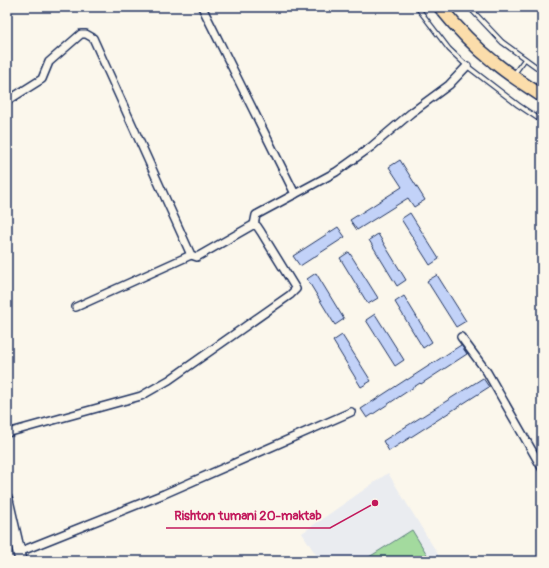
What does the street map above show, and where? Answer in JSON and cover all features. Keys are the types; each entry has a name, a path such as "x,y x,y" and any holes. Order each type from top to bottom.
{"main road":[{"path":"440,7 458,29 494,63 542,96"}],"street":[{"path":"202,7 296,194"},
{"path":"7,101 42,79 49,62 81,34 86,34 93,38 191,255"},
{"path":"254,225 256,216 336,172 371,147 411,113 449,85 467,66"},
{"path":"76,307 191,255 197,257 254,225"},
{"path":"7,433 142,396 169,380 290,295 296,289 261,232 257,226 254,225"},
{"path":"461,337 487,372 542,468"},
{"path":"7,500 20,556 351,412"}],"lane":[{"path":"417,7 449,49 467,66 512,101 542,121"},
{"path":"470,7 502,42 542,70"},
{"path":"512,76 525,59"}],"shaded area":[{"path":"388,473 442,561 320,561 302,533"}],"green space":[{"path":"412,530 431,561 367,561 366,559"}],"building":[{"path":"400,160 425,200 414,207 408,198 357,230 350,220 402,187 389,167"},
{"path":"410,213 439,259 430,265 401,219"},
{"path":"338,227 345,237 300,266 293,256"},
{"path":"378,234 406,280 397,286 369,240"},
{"path":"349,252 378,298 368,304 340,258"},
{"path":"316,273 344,319 335,325 307,279"},
{"path":"437,275 466,321 456,327 427,281"},
{"path":"404,296 432,342 423,348 395,302"},
{"path":"375,314 404,360 395,366 366,320"},
{"path":"342,335 371,381 361,387 333,341"},
{"path":"461,345 467,354 367,418 361,409"},
{"path":"483,378 489,387 389,451 383,441"}],"place":[{"name":"Rishton tumani 20-maktab","path":"375,503"}]}
